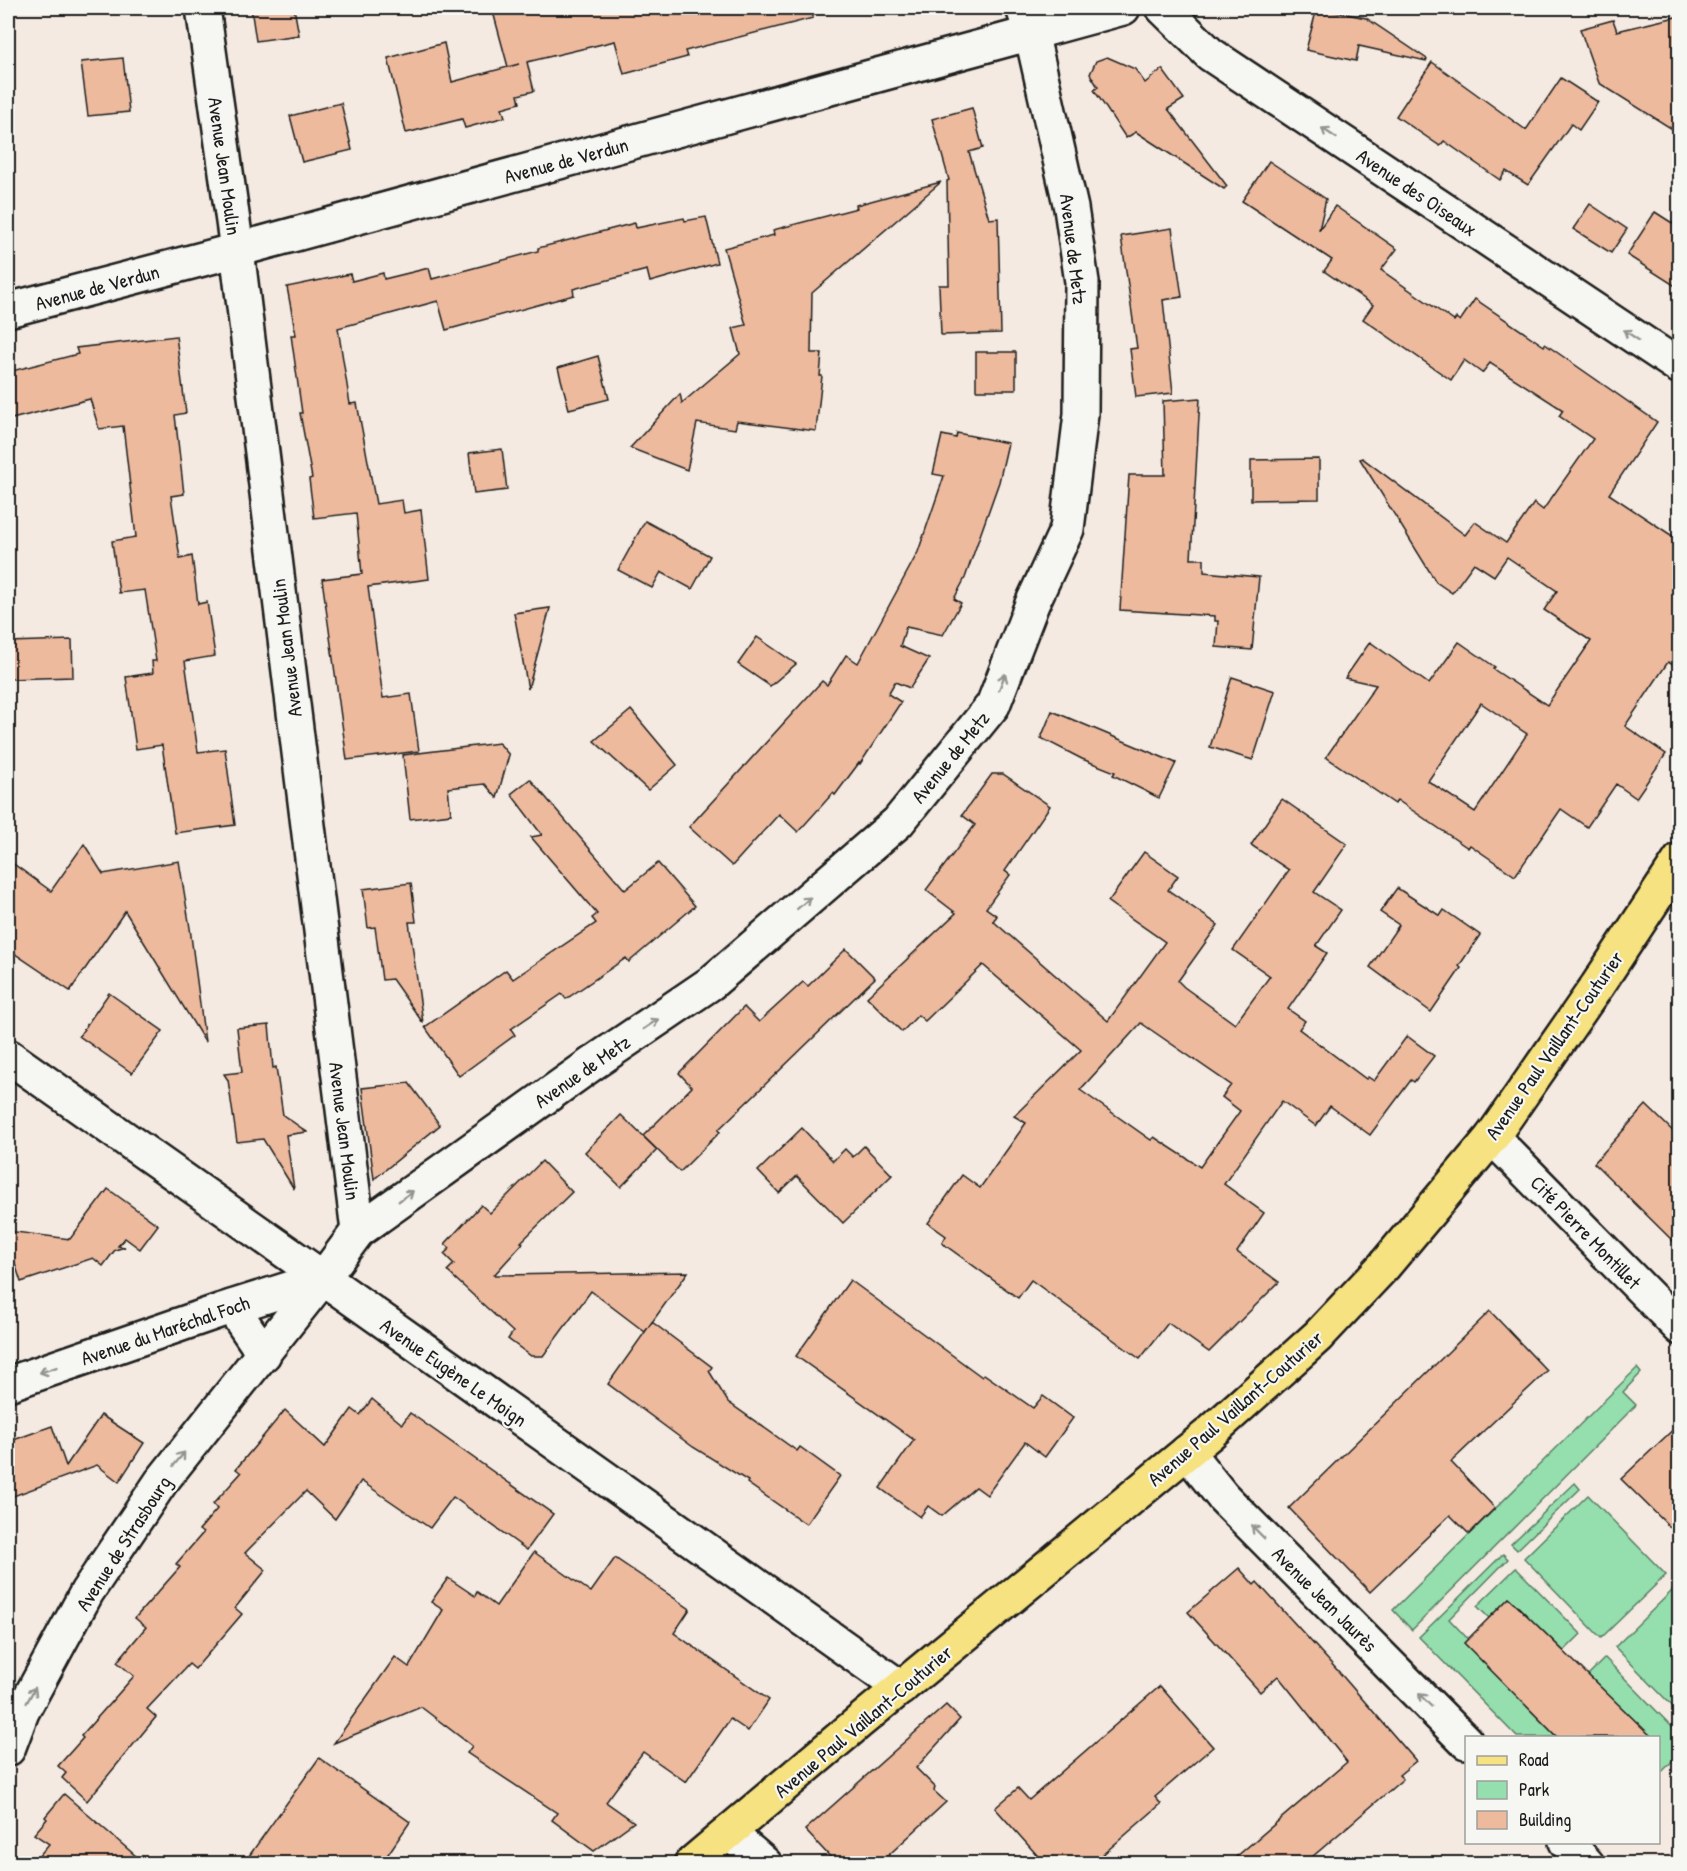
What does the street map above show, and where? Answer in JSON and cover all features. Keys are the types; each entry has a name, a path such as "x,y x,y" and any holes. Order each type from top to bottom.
{"main road":[{"name":"Avenue Paul Vaillant-Couturier","path":"691,1863 1187,1452 1318,1336 1384,1266 1492,1137 1597,986 1680,860"}],"street":[{"name":"Avenue Jean Moulin","path":"203,8 237,250 358,1230"},
{"name":"Avenue de Verdun","path":"8,310 237,250 1027,20 1123,8"},
{"name":"Avenue des Oiseaux","path":"1163,8 1210,54 1680,367"},
{"name":"Avenue de Metz","path":"358,1230 584,1069 711,983 898,822 993,705 1032,604 1067,530 1081,414 1082,282 1071,208 1027,20"},
{"name":"Avenue Eugène Le Moign","path":"8,1056 901,1688"},
{"name":"Cité Pierre Montillet","path":"1492,1137 1680,1328"},
{"path":"323,1278 358,1230"},
{"name":"Avenue du Maréchal Foch","path":"8,1384 323,1278"},
{"name":"Avenue de Strasbourg","path":"8,1749 22,1712 93,1583 161,1482 323,1278"},
{"path":"232,1307 264,1354"},
{"name":"Avenue Jean Jaurès","path":"1187,1452 1223,1497 1465,1740"},
{"path":"729,1833 765,1863"},
{"path":"1568,1844 1587,1863"}],"green space":[{"path":"1637,1368 1641,1373 1623,1392 1636,1405 1412,1630 1393,1610"},
{"path":"1575,1483 1580,1489 1517,1550 1511,1544"},
{"path":"1588,1495 1666,1575 1601,1638 1524,1558"},
{"path":"1503,1554 1508,1559 1449,1619 1468,1639 1465,1643 1556,1736 1516,1736 1419,1637"},
{"path":"1516,1568 1581,1634 1564,1651 1509,1598 1489,1618 1477,1606"},
{"path":"1676,1587 1680,1591 1679,1713 1615,1647"},
{"path":"1605,1658 1679,1734 1679,1754 1660,1774 1660,1736 1635,1736 1643,1729 1588,1675"}],"building":[{"path":"251,8 294,8 299,35 256,41"},
{"path":"492,8 812,8 813,18 685,51 687,57 624,74 615,41 527,62 534,91 518,95 520,103 502,108 505,117 465,128 462,119 406,133 388,58 444,43 452,82 508,67"},
{"path":"1317,8 1366,18 1427,59 1426,61 1359,46 1356,61 1306,50"},
{"path":"1680,16 1680,134 1599,83 1580,29 1613,20 1617,31"},
{"path":"1107,57 1135,69 1145,83 1162,69 1184,99 1168,109 1227,186 1224,189 1136,132 1126,138 1094,90 1098,87 1090,74 1096,61"},
{"path":"123,58 129,112 88,116 81,62"},
{"path":"1432,62 1526,130 1561,78 1598,102 1579,130 1571,124 1528,185 1506,171 1500,180 1444,141 1440,146 1396,116"},
{"path":"341,103 352,150 302,162 290,116"},
{"path":"972,108 983,148 969,152 989,219 998,218 1001,333 941,335 939,285 949,285 947,181 949,180 932,119"},
{"path":"1269,161 1326,199 1319,230 1335,206 1397,249 1381,270 1454,321 1456,318 1460,321 1475,299 1544,346 1545,344 1657,422 1609,494 1680,541 1680,669 1668,662 1625,726 1666,754 1636,798 1616,784 1587,827 1561,809 1515,876 1470,845 1468,848 1397,800 1395,804 1326,757 1376,685 1345,678 1370,642 1429,684 1459,642 1495,667 1493,669 1547,705 1591,641 1544,610 1557,591 1507,557 1494,576 1474,563 1452,593 1436,582 1360,459 1362,458 1465,535 1475,522 1506,543 1534,503 1543,510 1593,439 1559,416 1563,410 1490,363 1482,373 1464,360 1451,380 1363,319 1373,305 1324,271 1332,260 1242,201","holes":["1481,703 1527,734 1475,812 1428,781"]},
{"path":"941,182 812,293 811,353 822,353 816,431 737,421 735,429 697,423 687,470 630,448 680,394 682,403 740,354 733,328 746,325 724,248 774,235 773,230 857,208 856,205"},
{"path":"1590,204 1627,229 1611,253 1573,229"},
{"path":"1655,212 1680,228 1680,289 1627,255"},
{"path":"706,217 717,263 650,282 647,270 573,289 574,295 446,330 438,301 338,328 350,404 357,403 376,504 402,500 404,513 421,510 429,579 368,587 383,698 411,694 419,751 347,760 322,579 362,574 356,513 314,518 309,479 312,478 300,413 302,413 291,335 296,335 287,287 350,274 352,281 383,273 384,279 429,268 432,279 635,223 636,228 684,218 685,221"},
{"path":"1172,228 1182,297 1163,300 1173,393 1136,397 1130,349 1137,348 1121,236"},
{"path":"176,336 186,413 175,415 184,494 171,496 180,559 192,556 198,604 207,602 215,656 185,661 198,752 225,749 235,825 175,833 162,745 136,749 126,677 153,673 152,661 156,661 145,590 119,593 112,541 136,537 123,426 99,429 90,399 8,420 8,372 78,354 76,348"},
{"path":"976,352 1016,352 1016,390 976,390"},
{"path":"598,356 609,399 569,409 558,368"},
{"path":"1200,398 1191,559 1204,559 1204,572 1259,577 1252,650 1216,647 1218,621 1215,621 1215,616 1120,610 1129,475 1165,475 1163,401"},
{"path":"957,433 1008,443 999,482 965,578 954,599 961,603 943,635 906,627 900,646 929,659 910,688 895,682 888,694 901,702 860,764 835,795 833,793 798,832 779,814 732,866 689,827 822,681 827,685 846,655 858,663 918,552 944,476 933,474 942,435 956,438"},
{"path":"502,449 507,490 474,494 469,453"},
{"path":"1319,459 1319,499 1251,500 1251,460"},
{"path":"645,521 710,556 692,589 661,572 652,588 618,570"},
{"path":"550,608 528,689 514,613"},
{"path":"757,637 796,664 770,686 738,664"},
{"path":"72,640 73,677 8,679 8,642"},
{"path":"1232,677 1275,691 1253,760 1210,747"},
{"path":"631,710 677,765 648,790 594,741"},
{"path":"1052,711 1176,763 1159,798 1113,775 1115,772 1082,759 1041,738"},
{"path":"499,743 509,755 497,798 485,784 448,788 451,814 410,819 403,755"},
{"path":"992,774 1003,774 1050,806 1005,871 1010,875 986,908 997,916 993,921 1108,1021 1165,942 1108,902 1144,852 1178,876 1168,890 1218,925 1178,981 1235,1024 1270,976 1233,950 1289,870 1251,845 1282,799 1347,844 1314,892 1341,910 1316,946 1327,953 1288,1009 1305,1021 1299,1029 1366,1079 1368,1077 1374,1081 1407,1036 1434,1056 1414,1082 1411,1080 1370,1135 1330,1106 1316,1126 1282,1101 1224,1184 1264,1213 1237,1252 1279,1282 1209,1352 1168,1323 1140,1359 1031,1280 1018,1298 942,1243 946,1236 928,1223 962,1175 980,1188 1026,1123 1014,1116 1081,1050 983,965 925,1021 918,1015 902,1032 867,997 956,913 926,890 975,825 962,815","holes":["1141,1023 1231,1085 1222,1097 1240,1111 1200,1167 1154,1137 1151,1140 1080,1090"]},
{"path":"530,779 625,890 658,863 695,906 629,962 626,958 566,999 562,994 511,1029 515,1035 459,1076 425,1027 506,970 513,979 596,923 592,918 597,914 531,837 542,835 511,794"},
{"path":"84,844 103,874 179,861 205,1042 125,911 70,991 8,949 8,860 51,891"},
{"path":"411,883 416,922 409,922 423,1023 392,979 382,980 375,927 368,928 363,889"},
{"path":"1397,888 1440,916 1444,910 1480,935 1431,1012 1370,967 1399,925 1380,912"},
{"path":"846,949 875,978 718,1130 720,1132 680,1172 643,1136 692,1087 679,1073 744,1007 759,1022 803,982 808,986"},
{"path":"109,993 163,1031 132,1073 79,1036"},
{"path":"269,1025 273,1068 276,1067 283,1115 307,1132 286,1135 294,1189 263,1139 237,1142 228,1080 224,1074 242,1072 237,1028"},
{"path":"409,1083 440,1125 374,1179 362,1088"},
{"path":"1646,1105 1680,1138 1680,1248 1594,1163"},
{"path":"621,1115 657,1150 621,1187 585,1152"},
{"path":"802,1128 833,1161 845,1149 853,1157 864,1146 892,1175 843,1223 797,1176 779,1193 758,1171"},
{"path":"542,1161 572,1192 521,1242 523,1243 494,1275 688,1272 645,1332 591,1291 543,1356 531,1356 508,1339 513,1332 447,1271 454,1264 444,1254 450,1248 445,1244 481,1205 490,1213"},
{"path":"108,1189 158,1225 140,1249 125,1238 118,1246 125,1247 115,1250 103,1266 93,1258 21,1282 8,1242 8,1231 70,1239"},
{"path":"850,1280 982,1377 984,1374 1033,1408 1043,1396 1073,1418 1045,1457 1025,1442 987,1495 976,1487 942,1516 928,1506 920,1517 880,1488 914,1440 796,1356"},
{"path":"1490,1311 1547,1371 1451,1462 1495,1508 1469,1534 1450,1515 1370,1592 1289,1508"},
{"path":"652,1322 712,1367 709,1371 728,1402 797,1451 800,1447 840,1476 806,1524 747,1483 748,1481 693,1447 608,1384"},
{"path":"372,1399 402,1424 410,1413 553,1514 527,1550 453,1497 430,1528 361,1481 335,1519 306,1491 245,1553 266,1570 235,1608 242,1614 195,1669 189,1664 147,1709 156,1717 87,1801 62,1778 66,1773 58,1766 134,1676 117,1662 146,1627 135,1618 180,1567 176,1564 203,1533 199,1530 217,1509 213,1504 241,1473 236,1469 285,1410 325,1447 352,1409 360,1415"},
{"path":"101,1415 144,1443 119,1482 97,1465 8,1498 8,1442 52,1426 66,1466"},
{"path":"1680,1423 1680,1537 1621,1479"},
{"path":"534,1552 591,1592 615,1558 690,1609 674,1633 769,1700 748,1731 730,1719 686,1782 643,1752 606,1802 634,1822 594,1851 552,1820 557,1813 467,1753 472,1746 421,1707 334,1743 395,1657 409,1667 443,1610 431,1602 448,1578 475,1596 477,1592 496,1606"},
{"path":"1239,1568 1254,1585 1257,1582 1416,1761 1399,1775 1403,1779 1305,1863 1229,1863 1347,1762 1278,1676 1260,1692 1188,1612"},
{"path":"1509,1598 1651,1736 1556,1736 1464,1643"},
{"path":"1160,1686 1213,1747 1155,1797 1161,1804 1093,1863 1044,1863 995,1808 1018,1788 1029,1800"},
{"path":"946,1705 960,1719 916,1768 946,1802 880,1863 836,1863 805,1830"},
{"path":"319,1758 410,1822 382,1863 244,1863"},
{"path":"64,1794 144,1863 33,1863 49,1844 34,1834"}]}
